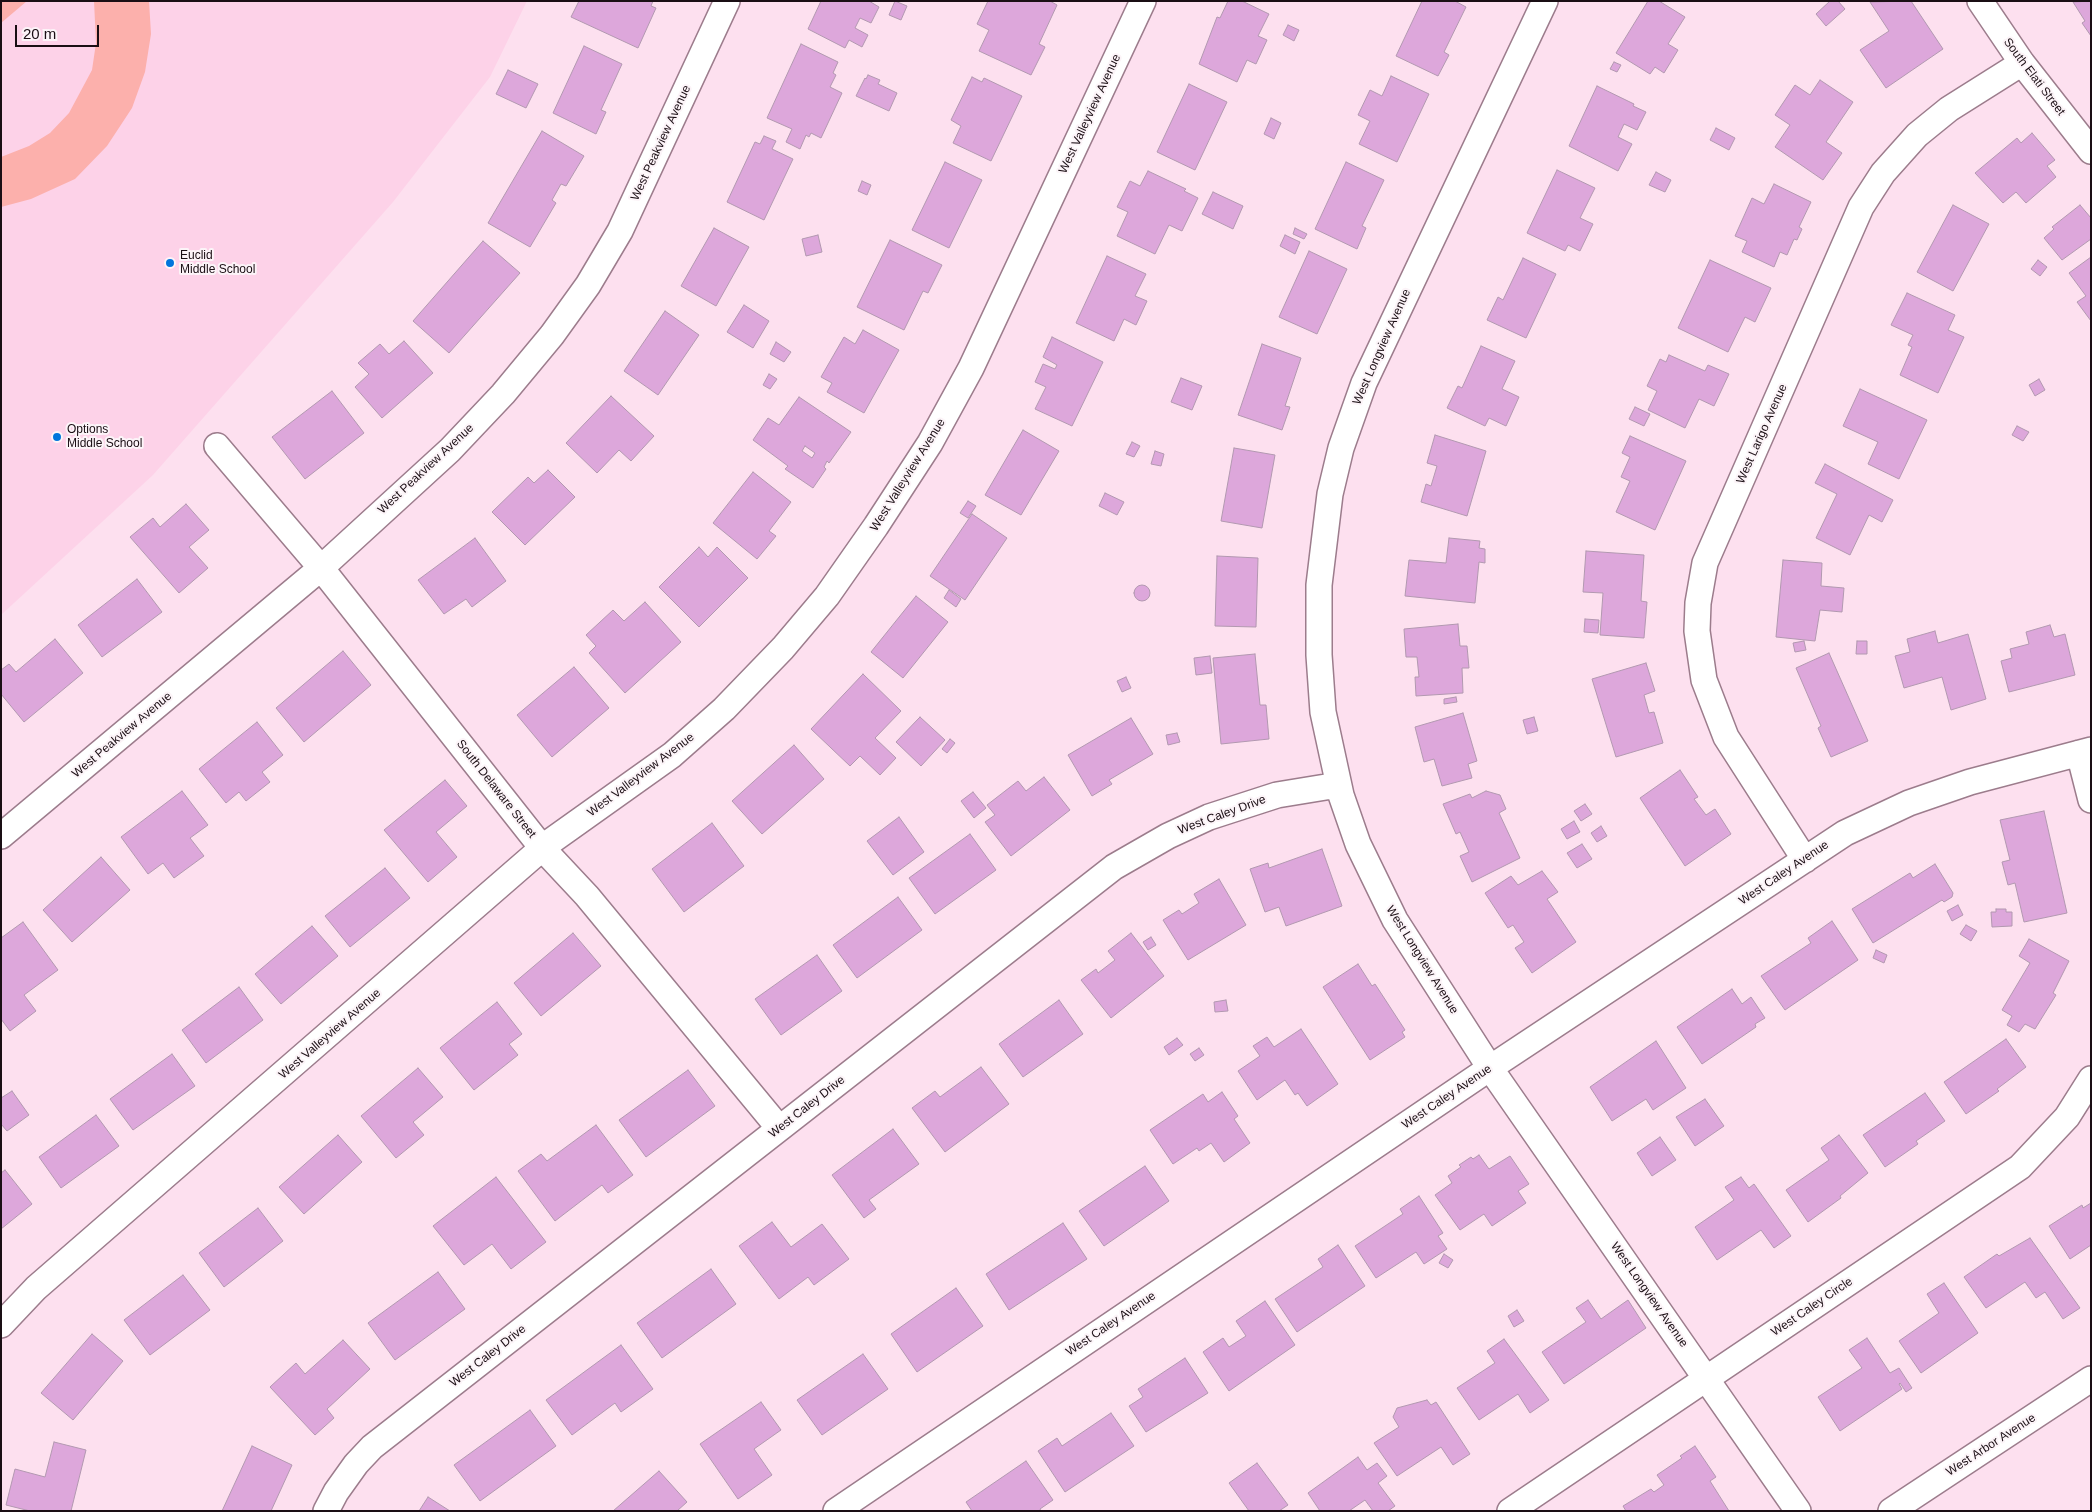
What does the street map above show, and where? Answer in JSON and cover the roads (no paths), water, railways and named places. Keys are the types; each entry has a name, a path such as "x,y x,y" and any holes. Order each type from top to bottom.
{"street":[{"name":"West Peakview Avenue","path":"1,836 321,568 450,450 503,394 552,335 588,285 620,231 727,1"},
{"name":"West Valleyview Avenue","path":"1,1325 36,1288 543,849 672,754 724,709 782,648 827,596 876,526 930,443 971,368 1143,1"},
{"name":"West Longview Avenue","path":"1545,1 1364,383 1341,448 1330,494 1319,585 1319,645 1323,712 1338,785 1358,844 1395,920 1490,1068 1798,1511"},
{"name":"South Elati Street","path":"1980,1 2022,63 2091,151"},
{"name":"West Larigo Avenue","path":"1805,860 1726,737 1704,680 1697,631 1698,603 1705,563 1861,207 1883,173 1917,135 1949,109 2022,63"},
{"name":"South Delaware Street","path":"217,446 321,568 543,849 587,896 779,1128"},
{"name":"West Caley Avenue","path":"836,1511 1490,1068 1845,833 1909,803 1970,782 2085,752"},
{"path":"2085,752 2091,800"},
{"name":"West Caley Drive","path":"326,1511 336,1492 356,1464 372,1447 1114,867 1168,836 1209,817 1276,795 1338,785"},
{"name":"West Caley Circle","path":"1510,1511 2020,1167 2068,1116 2091,1078"},
{"name":"West Arbor Avenue","path":"1891,1511 2091,1379"}],"place":[{"name":"Euclid Middle School","path":"170,263"},
{"name":"Options Middle School","path":"57,437"}]}
